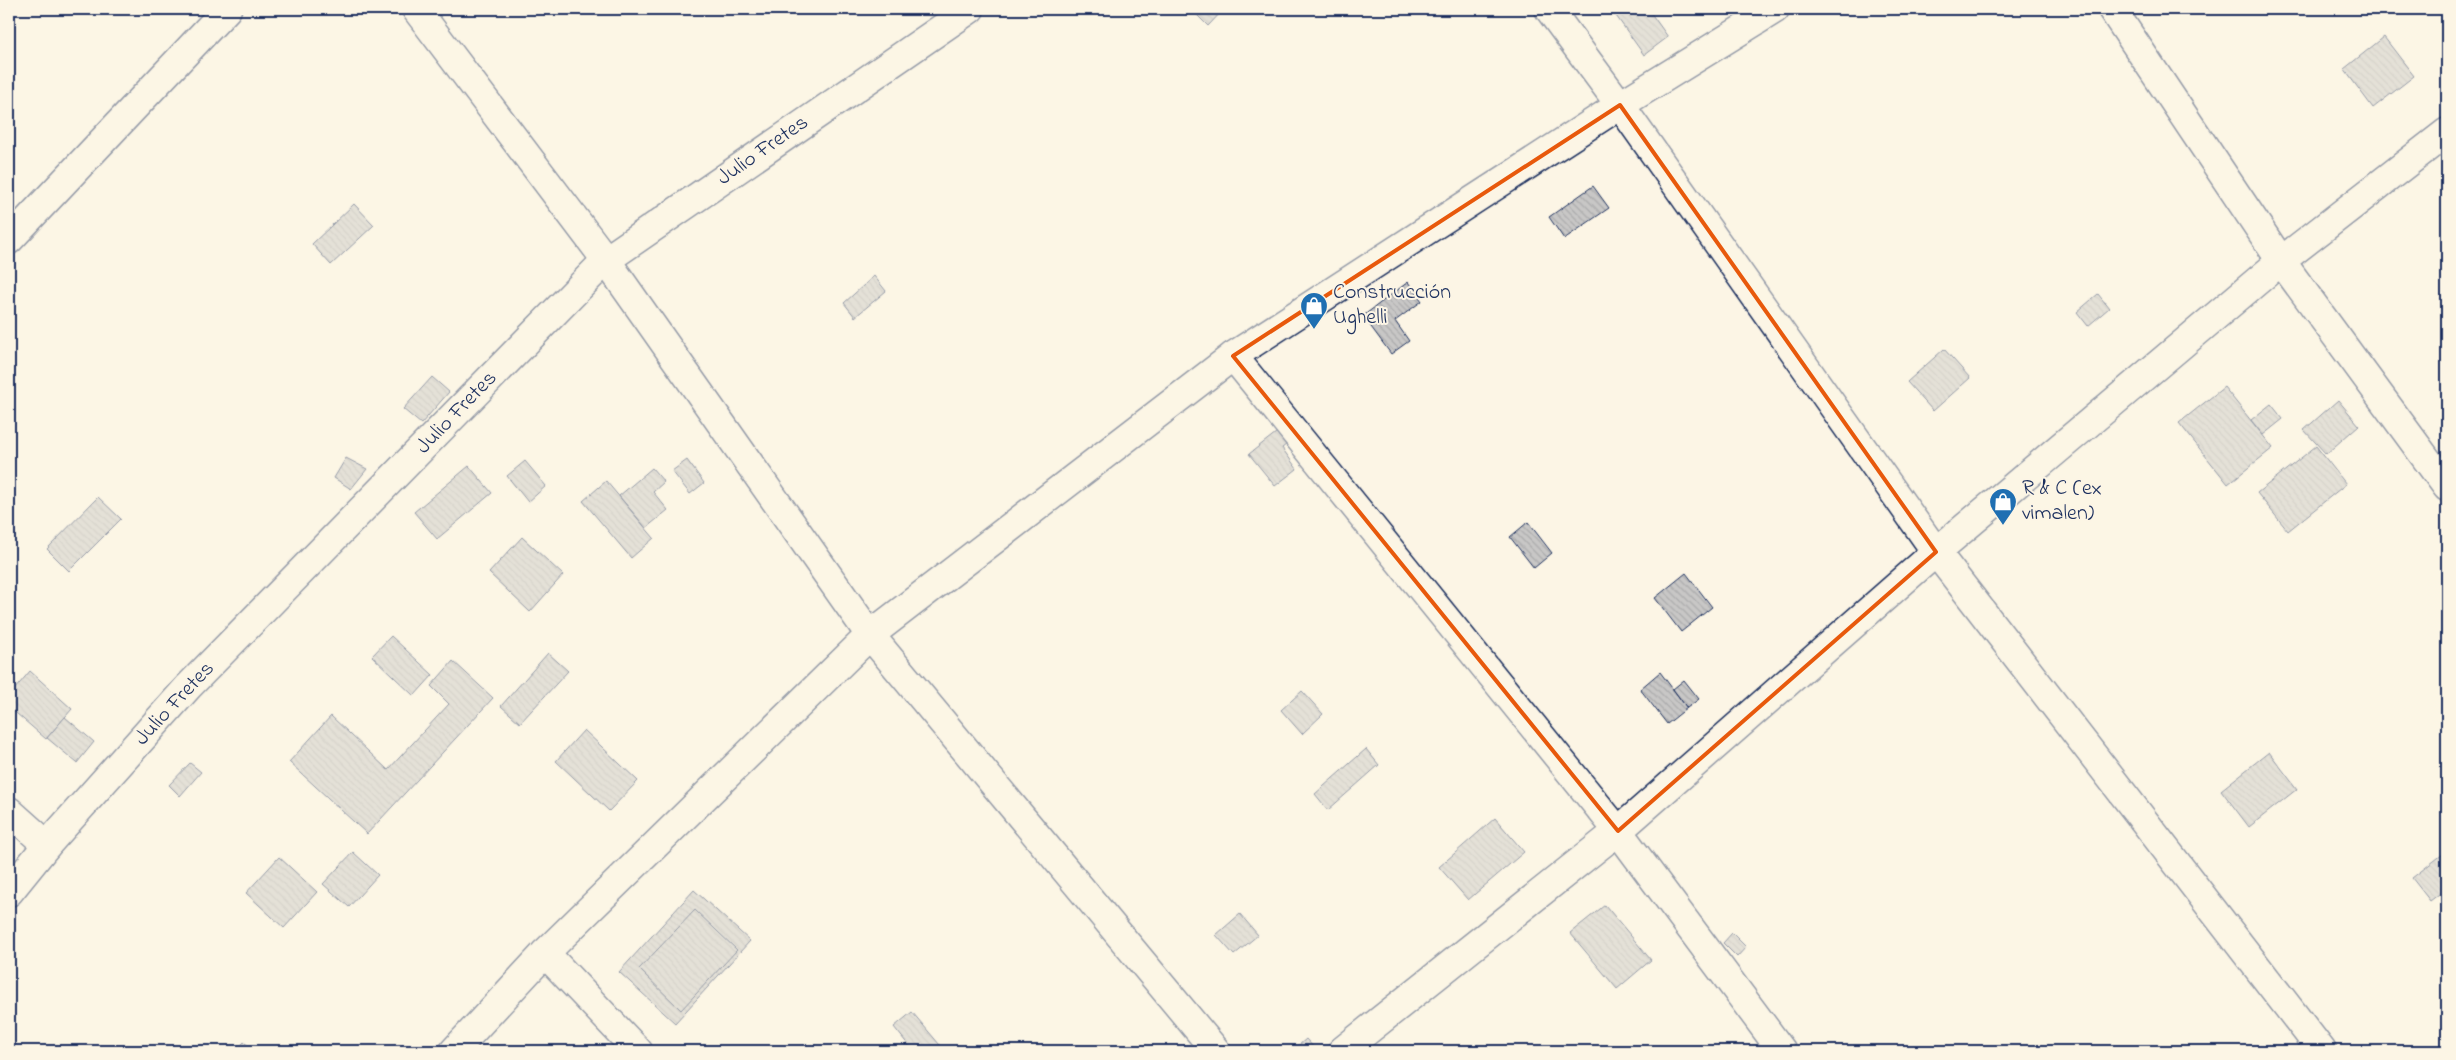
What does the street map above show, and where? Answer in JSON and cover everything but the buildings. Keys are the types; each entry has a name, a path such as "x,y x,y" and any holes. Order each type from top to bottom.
{"street":[{"path":"9,240 227,9"},
{"path":"416,9 606,260 870,635 1216,1051"},
{"name":"Julio Fretes","path":"9,892 47,845 188,687 606,260 970,9"},
{"path":"1549,9 1620,104 1936,552 2322,1051"},
{"path":"454,1051 545,953 870,635 1233,356 1620,104 1775,9"},
{"path":"2112,9 2281,261 2447,486"},
{"path":"1342,1051 1618,832 1936,552 2281,261 2447,132"},
{"path":"1233,356 1618,832 1782,1051"},
{"path":"9,811 47,845"},
{"path":"545,953 638,1051"}],"highlighted area":[{"path":"1620,105 1936,552 1618,831 1233,356"}],"place":[{"name":"Construcción Ughelli","path":"1314,330"},
{"name":"R & C (ex vimalen)","path":"2003,526"}]}
